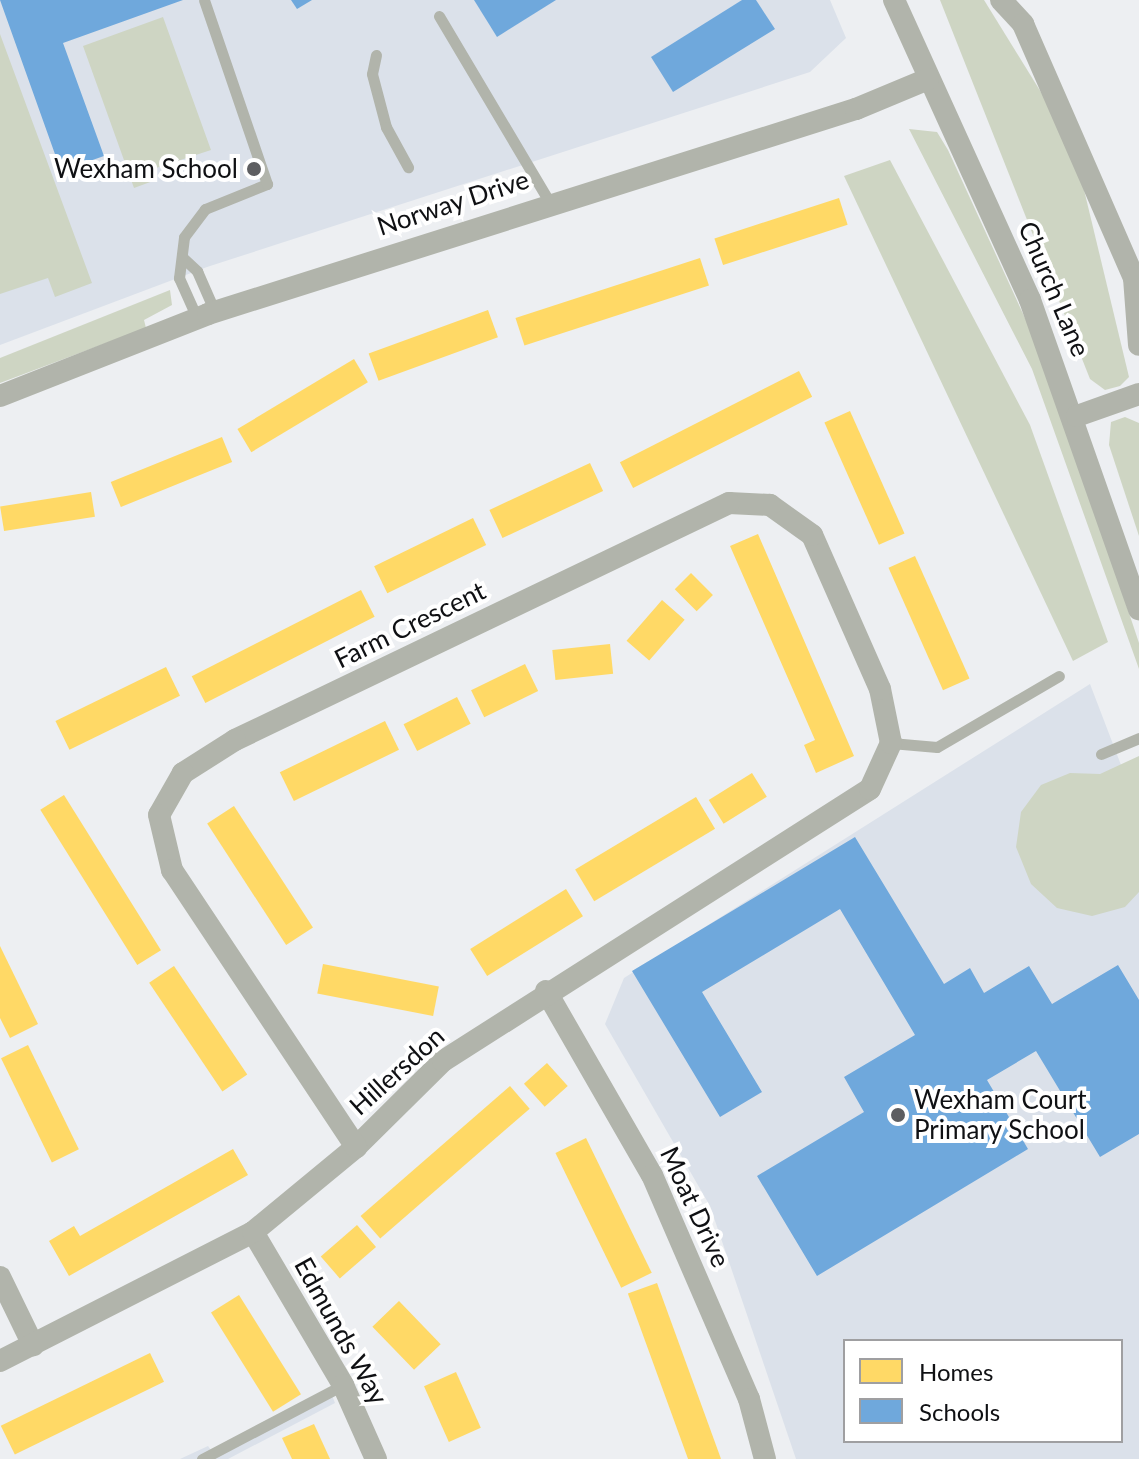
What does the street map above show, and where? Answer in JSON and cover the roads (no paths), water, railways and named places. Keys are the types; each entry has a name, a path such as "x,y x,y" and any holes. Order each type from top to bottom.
{"street":[{"name":"Church Lane","path":"894,0 1077,416 1139,609"},
{"path":"1001,0 1023,24 1137,277 1139,345"},
{"name":"Norway Drive","path":"0,396 206,315 549,201 856,109 928,79"},
{"path":"1077,416 1139,394"},
{"name":"Farm Crescent","path":"356,1147 172,870 159,815 183,773 235,740 729,503 770,505 812,535 880,689 891,743"},
{"name":"Hillersdon","path":"0,1361 253,1232 356,1147 443,1061 546,991 870,789 891,743"},
{"name":"Moat Drive","path":"546,991 652,1175 749,1399 765,1459"},
{"name":"Edmunds Way","path":"253,1232 343,1385 376,1459"},
{"path":"0,1277 33,1345"}],"lane":[{"path":"204,0 267,184 205,209 184,237 179,278 206,315"},
{"path":"439,16 549,201"},
{"path":"376,55 372,74 386,127 408,167"},
{"path":"182,257 197,271 206,315"},
{"path":"891,743 937,747 1059,676"},
{"path":"1101,754 1139,738"},
{"path":"202,1459 343,1385"}],"place":[{"name":"Wexham School","path":"254,169"},
{"name":"Wexham Court Primary School","path":"898,1115"}]}
